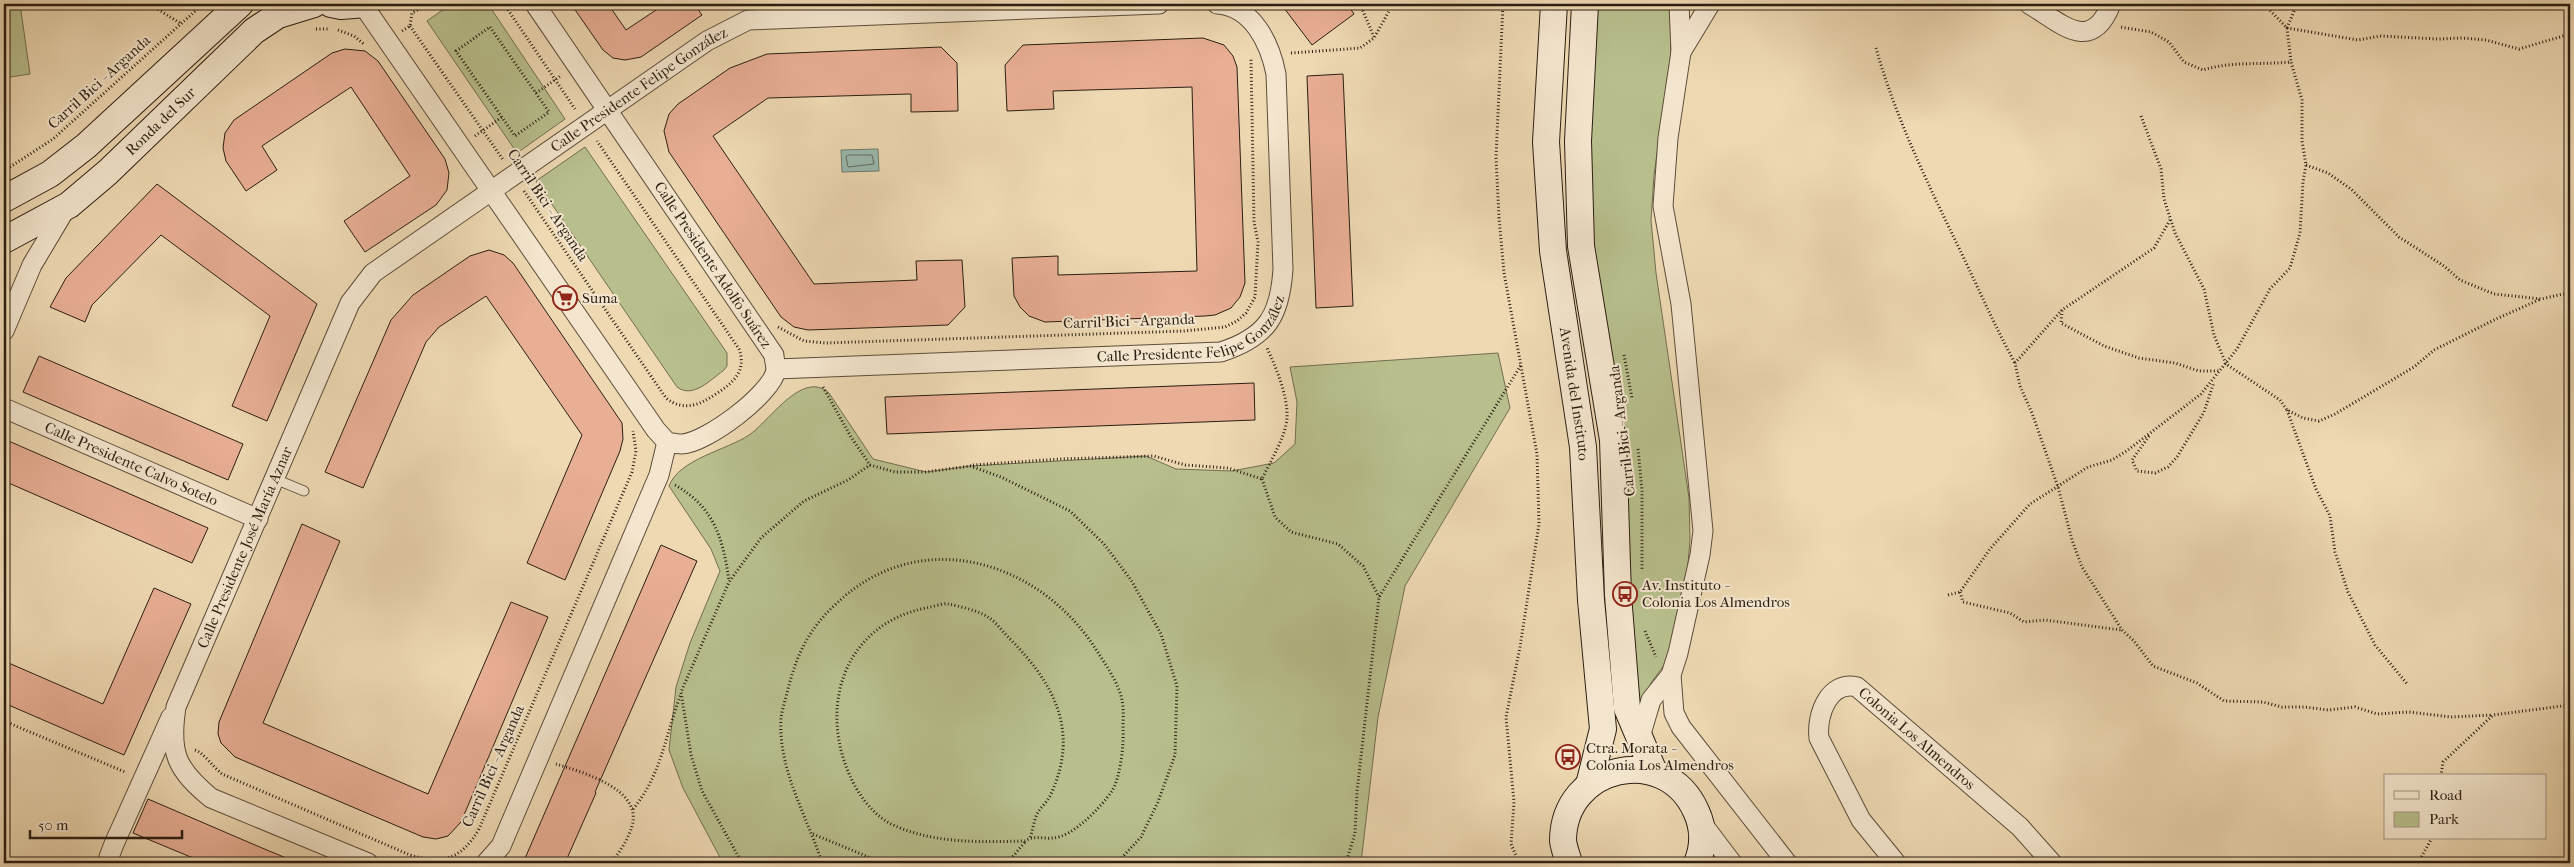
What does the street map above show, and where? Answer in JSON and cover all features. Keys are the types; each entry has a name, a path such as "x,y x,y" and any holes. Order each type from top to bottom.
{"main road":[{"name":"Ronda del Sur","path":"4,199 50,174 86,146 240,4"},
{"name":"Ronda del Sur","path":"4,240 68,205 108,172 254,31 278,15 314,4"},
{"path":"331,4 365,4"},
{"name":"Avenida del Instituto","path":"1554,4 1546,142 1553,251 1583,447 1591,600 1603,729 1589,785"},
{"name":"Avenida del Instituto","path":"1585,4 1578,141 1581,246 1613,440 1618,595 1627,708 1654,772"},
{"path":"1569,863 1563,842 1566,820 1575,800 1589,785 1602,776 1636,769 1654,772 1676,783 1691,799 1702,822 1702,850 1697,863"}],"street":[{"path":"365,4 490,191 644,413 667,442 683,444 734,418 760,398 776,370"},
{"name":"Calle Presidente Adolfo Suárez","path":"535,4 762,335 774,354 776,370"},
{"name":"Calle Presidente Felipe González","path":"490,191 708,41 748,20 1158,4"},
{"name":"Calle Presidente Felipe González","path":"776,370 982,360 1221,352 1242,345 1260,332 1275,314 1281,296 1283,269 1276,74 1272,52 1260,30 1243,14 1223,4 1217,4"},
{"path":"1640,737 1651,700 1663,670 1678,653 1700,555 1703,531 1681,304 1663,206 1668,138 1682,52 1679,4"},
{"path":"1682,52 1710,4"},
{"path":"2029,4 2076,33 2090,31 2102,22 2111,4"},
{"name":"Calle Presidente José María Aznar","path":"368,863 211,798 190,781 176,758 172,730 176,707 350,303 373,273 490,191"},
{"path":"4,331 32,265 68,205"},
{"name":"Calle Presidente Calvo Sotelo","path":"4,408 258,519"},
{"path":"486,863 497,855 659,475 667,442"},
{"path":"1663,670 1674,713 1681,727 1787,863"},
{"name":"Colonia Los Almendros","path":"1896,863 1861,820 1819,738 1818,728 1826,702 1837,689 1847,684 1857,687 1906,726 2020,827 2052,863"},
{"path":"110,863 109,857 114,844 176,707"},
{"path":"1702,822 1732,863"}],"lane":[{"path":"275,479 304,491"}],"path":[{"path":"149,4 180,23"},
{"name":"Carril Bici - Arganda","path":"4,170 53,139 203,4"},
{"path":"504,4 739,349 742,365 735,381 699,404 689,407 676,405 666,398"},
{"path":"1360,4 1374,38"},
{"path":"1272,52 1299,53 1360,48 1374,38 1393,4"},
{"path":"2241,4 2265,5 2287,28 2358,40 2380,36 2438,39 2462,38 2486,40 2519,49 2570,34"},
{"path":"1948,595 1960,592 1990,549 2030,504 2058,488 2088,467 2112,460 2151,433 2201,394 2215,379 2245,336 2270,289 2290,268 2300,233 2306,165 2302,141 2302,100 2291,62 2287,28 2297,4"},
{"path":"1502,5 1496,157 1504,273 1537,454 1539,524 1520,647 1506,717 1514,802 1511,844 1519,863"},
{"path":"2102,22 2130,30 2151,32 2169,42 2184,62 2203,70 2224,63 2254,65 2291,62"},
{"name":"Carril Bici - Arganda","path":"176,758 190,751 200,752 208,763 222,774 410,855 435,860 450,857 465,848 478,829 629,479 636,451 632,423 666,398 410,26"},
{"path":"490,27 549,112 515,136 502,117 456,51 490,27"},
{"path":"1876,48 1884,76 1922,170 1990,319 2014,363 2020,386 2032,413 2058,488 2072,540 2082,567 2122,630 2134,641 2153,666 2197,684 2224,701 2263,702 2282,707 2328,710 2355,707 2377,714 2409,712 2451,717 2493,715 2570,705"},
{"name":"Carril Bici - Arganda","path":"739,349 776,326 804,341 824,343 1214,329 1237,321 1246,313 1255,297 1258,271 1254,222 1250,59 1272,52"},
{"path":"536,93 576,65"},
{"path":"2141,116 2162,169 2164,199 2170,219 2175,233 2204,289 2214,335 2226,364 2280,400 2287,410 2316,489 2330,516 2335,552 2348,592 2375,645 2408,685"},
{"path":"461,147 502,117"},
{"path":"2306,165 2328,173 2351,189 2399,238 2444,266 2460,280 2494,294 2541,299"},
{"path":"2014,363 2062,310 2154,248 2170,219"},
{"path":"2287,410 2303,418 2319,420 2414,367 2434,350 2541,299 2570,294"},
{"path":"2062,310 2061,323 2104,346 2139,358 2175,362 2199,371 2220,371"},
{"path":"1260,332 1279,373 1287,418 1278,447 1262,478 1275,517 1291,532 1338,544 1363,566 1379,597"},
{"name":"Carril Bici - Arganda","path":"1623,349 1632,405"},
{"path":"1346,863 1356,833 1357,792 1379,597 1521,364"},
{"path":"816,369 824,388 851,437 870,465 895,472 926,472 970,466 1060,459 1154,456 1185,465 1228,468 1262,478"},
{"path":"2151,433 2132,460 2137,471 2155,473 2168,467 2177,456 2204,412 2215,379"},
{"name":"Carril Bici - Arganda","path":"1637,440 1642,491 1642,578"},
{"path":"633,809 647,792 660,764 669,725 681,692 729,582 761,538 804,501 848,480 870,465"},
{"path":"970,466 1001,477 1070,511 1104,544 1131,580 1161,634 1177,686 1175,755 1158,802 1140,836 1117,863"},
{"path":"659,475 685,491 706,509 724,547 729,582"},
{"path":"822,863 813,834 796,799 785,765 781,718 795,662 818,620 852,588 890,568 928,560 965,560 996,567 1034,587 1087,634 1105,663 1122,699 1124,747 1112,790 1079,827 1056,838 1030,838 1025,841 1010,862 1001,863"},
{"path":"1960,592 1964,602 2010,613 2024,622 2069,622 2122,630"},
{"path":"1025,841 942,840 890,824 869,807 855,787 843,761 836,736 838,689 854,651 885,623 913,610 947,604 987,616 1042,674 1058,707 1063,734 1061,768 1051,796 1037,814 1030,838"},
{"path":"1643,622 1663,670"},
{"path":"681,692 691,755 702,791 742,863"},
{"path":"2441,774 2443,762 2493,715"},
{"path":"4,721 143,780"},
{"path":"538,758 575,770 623,792 633,809 632,825 611,863"},
{"path":"813,834 883,863"},
{"path":"2418,863 2431,840"}],"green space":[{"path":"4,4 20,4 30,74 4,78"},
{"path":"451,4 488,4 565,119 517,153 427,21"},
{"path":"1595,4 1671,4 1671,52 1654,175 1651,220 1656,273 1689,498 1690,540 1687,576 1679,618 1665,664 1651,683 1640,711 1630,599 1626,452 1602,310 1587,190"},
{"path":"585,147 727,353 727,366 723,371 695,390 683,390 677,387 536,181"},
{"path":"1498,353 1510,408 1405,586 1378,717 1361,863 723,863 683,788 669,750 676,687 690,643 720,571 711,549 669,486 674,477 693,462 749,435 797,392 819,387 829,393 873,459 926,472 970,466 1146,456 1176,469 1232,471 1274,463 1295,444 1297,402 1290,367"}],"water":[{"path":"878,149 879,171 842,172 841,150"}],"building":[{"path":"571,4 608,4 626,30 665,4 694,4 702,15 641,57 625,60 613,58 603,50"},
{"path":"1281,4 1347,4 1354,14 1312,45"},
{"path":"1203,38 1224,45 1233,56 1237,67 1245,283 1240,297 1231,308 1215,315 1205,316 1045,322 1029,316 1020,307 1014,296 1012,258 1058,256 1058,275 1197,271 1192,87 1053,91 1054,109 1007,111 1005,65 1023,45"},
{"path":"941,47 957,63 958,111 911,112 911,94 768,98 713,136 814,284 917,280 916,261 962,260 965,307 948,325 808,330 794,327 781,317 669,152 664,131 669,114 678,104 730,68 767,54"},
{"path":"345,49 365,51 378,61 445,159 449,173 447,190 436,205 365,252 344,221 410,176 351,87 262,146 277,170 246,191 226,161 223,148 225,133 234,120 332,53"},
{"path":"1343,74 1353,306 1316,308 1307,76"},
{"path":"157,184 317,304 267,421 232,406 270,316 161,235 92,305 85,322 50,307 66,278"},
{"path":"489,250 504,255 513,263 622,423 623,439 620,451 565,580 527,563 582,435 486,296 439,327 426,342 363,488 325,472 391,320 413,295 470,256"},
{"path":"39,356 243,444 228,480 23,392"},
{"path":"1254,383 1255,420 887,434 885,397"},
{"path":"4,439 208,528 192,563 4,481"},
{"path":"302,524 340,541 263,723 428,794 511,602 548,617 461,822 448,836 436,839 423,837 235,757 221,743 218,734 219,722"},
{"path":"661,545 697,561 565,863 523,863"},
{"path":"154,588 191,604 124,755 4,703 4,661 103,704"},
{"path":"148,799 298,863 205,863 133,833"}],"place":[{"name":"Suma","path":"565,298"},
{"name":"Av. Instituto - Colonia Los Almendros","path":"1625,594"},
{"name":"Ctra. Morata - Colonia Los Almendros","path":"1568,757"}]}
